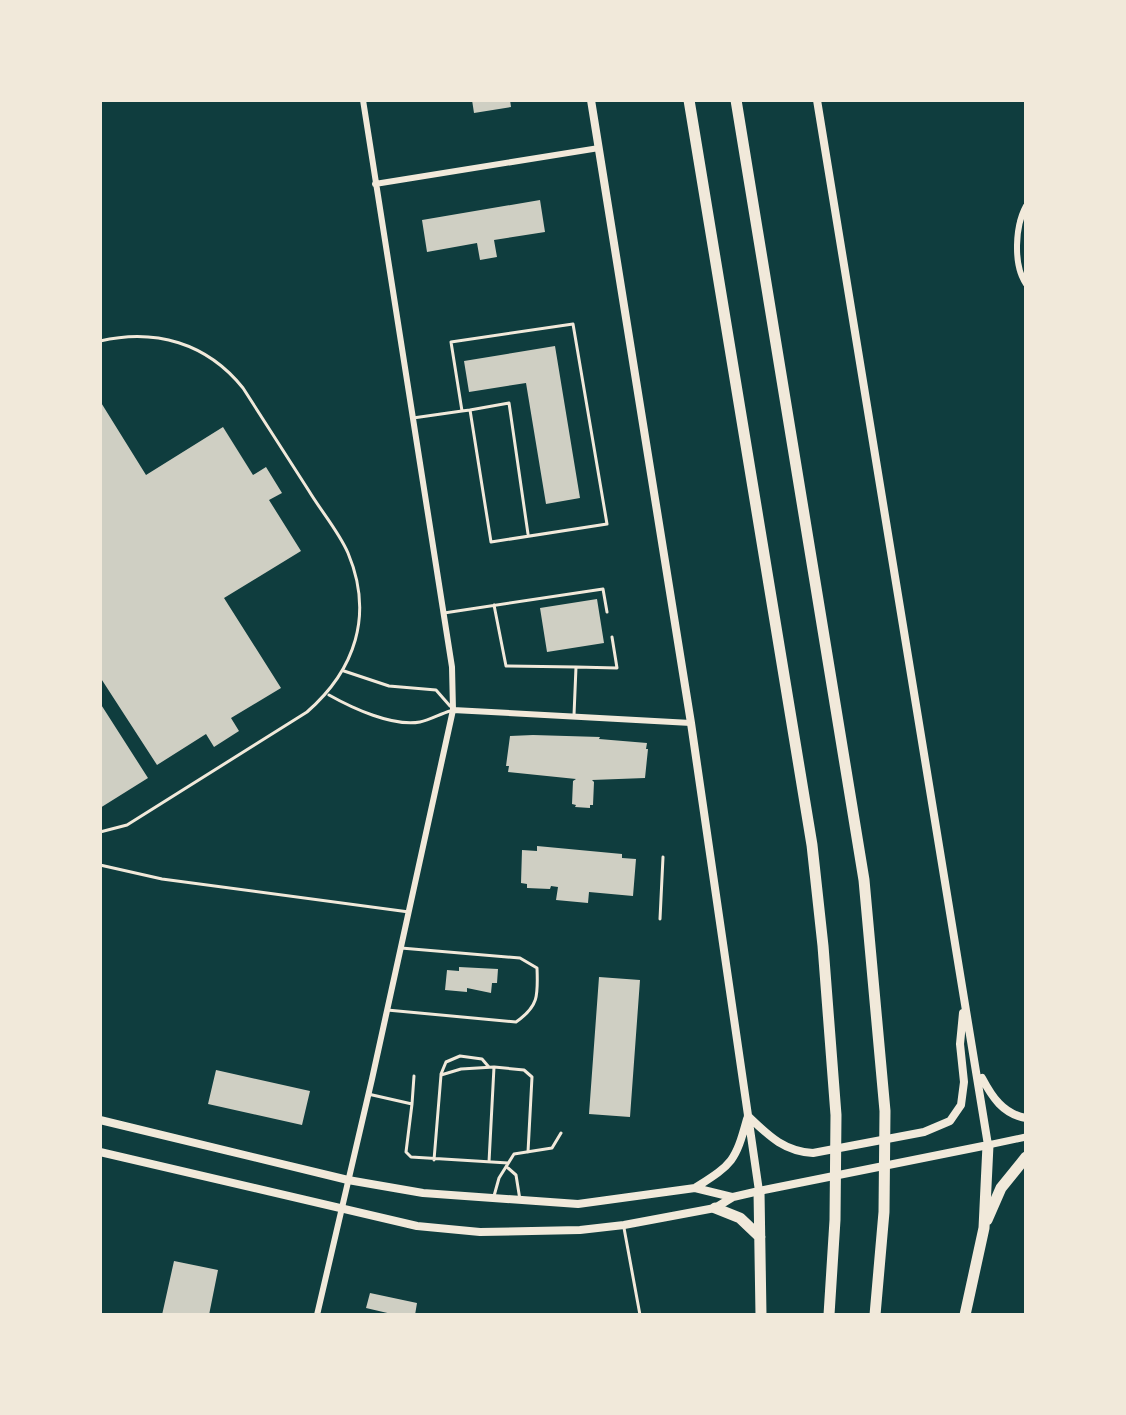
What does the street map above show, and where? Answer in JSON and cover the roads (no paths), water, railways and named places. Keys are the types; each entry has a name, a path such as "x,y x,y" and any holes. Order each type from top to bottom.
{"highway":[{"path":"689,100 812,845 836,1115 835,1220 829,1315"},
{"path":"736,100 864,880 885,1111 884,1212 875,1315"},
{"path":"965,1315 984,1228 988,1145"},
{"path":"984,1228 1001,1188 1026,1157"},
{"path":"759,1191 761,1315"},
{"path":"715,1208 740,1218 760,1237"}],"main road":[{"path":"591,100 691,723 759,1191"},
{"path":"100,1152 417,1226 480,1232 580,1230 624,1225 715,1208 733,1197 759,1191 988,1145 817,100"},
{"path":"748,1115 778,1144 799,1152 813,1153 924,1132 950,1121 961,1105 964,1082 960,1044 964,1005"},
{"path":"978,1070 994,1100 1015,1116 1026,1118"},
{"path":"695,1188 728,1166 738,1153 748,1115"},
{"path":"100,1120 348,1180 423,1193 578,1204 695,1188 733,1197"}],"street":[{"path":"317,1315 453,710 452,667 363,100"},
{"path":"375,184 599,148"},
{"path":"1026,206 1022,214 1017,253 1020,275 1026,284"},
{"path":"453,710 691,723"},
{"path":"988,1145 1026,1137"}],"lane":[{"path":"462,411 451,342 573,324 607,524 491,542 470,410"},
{"path":"100,341 123,335 152,335 182,342 229,370 348,552 357,585 359,617 354,648 344,671 328,694 307,712 127,825 100,832"},
{"path":"413,418 509,403 529,536"},
{"path":"444,613 603,589 607,612"},
{"path":"494,605 506,666 617,668 612,637"},
{"path":"574,716 576,667"},
{"path":"328,694 354,709 403,721 418,722 453,710 436,690 389,686 344,671"},
{"path":"660,919 663,857"},
{"path":"100,865 162,879 409,912"},
{"path":"387,1010 516,1022 531,1012 538,992 537,968 520,958 401,948"},
{"path":"434,1160 441,1075 446,1062 460,1056 482,1059 488,1066"},
{"path":"441,1075 488,1066 524,1070 532,1077 528,1152"},
{"path":"489,1162 494,1067"},
{"path":"414,1076 406,1152 417,1159 508,1165 516,1175 521,1202"},
{"path":"368,1094 412,1104"},
{"path":"493,1200 499,1178 514,1154 552,1148 561,1133"},
{"path":"624,1225 640,1315"}]}
